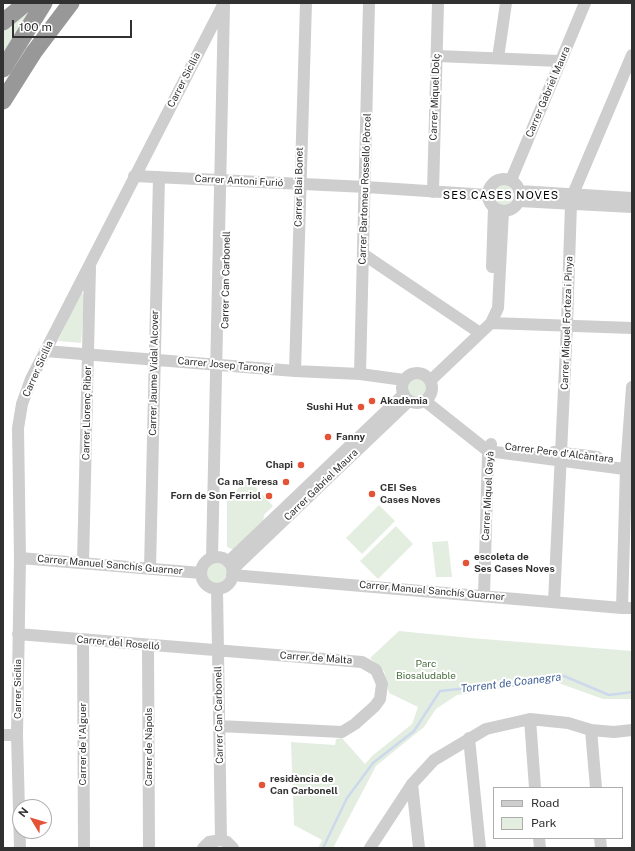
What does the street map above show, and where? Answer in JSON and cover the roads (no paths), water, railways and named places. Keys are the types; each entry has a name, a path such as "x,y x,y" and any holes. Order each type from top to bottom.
{"highway":[{"path":"3,14 16,3"},
{"path":"3,22 26,3"},
{"path":"3,69 44,3"},
{"path":"3,102 34,52 71,3"}],"street":[{"name":"Carrer Sicília","path":"20,848 17,735 20,558 18,428 24,398 31,379 90,262 224,3"},
{"path":"224,3 225,180"},
{"name":"Carrer Can Carbonell","path":"225,565 221,364 225,180 232,3"},
{"name":"Carrer Blai Bonet","path":"295,371 299,184 306,3"},
{"name":"Carrer Bartomeu Rosselló Pòrcel","path":"360,374 366,187 369,3"},
{"name":"Carrer Miquel Dolç","path":"432,192 438,3"},
{"path":"498,58 506,3"},
{"name":"Carrer Gabriel Maura","path":"506,180 556,61 576,3"},
{"name":"Carrer Gabriel Maura","path":"556,61 585,3"},
{"name":"Carrer Miquel Forteza i Pinya","path":"554,602 572,199 632,55"},
{"path":"437,56 556,61"},
{"name":"Carrer Antoni Furió","path":"134,176 366,187 488,195"},
{"name":"Carrer Jaume Vidal Alcover","path":"150,569 158,177"},
{"path":"519,196 513,208 499,209 491,204 488,195 490,186 506,180 519,196 572,199 632,198"},
{"path":"572,199 632,207"},
{"path":"428,378 477,331 491,322 498,308 499,209"},
{"path":"477,331 490,307 499,209"},
{"path":"363,254 477,331"},
{"name":"Carrer Llorenç Riber","path":"83,563 90,262"},
{"path":"491,322 632,328"},
{"name":"Carrer Josep Tarongí","path":"45,351 295,371 360,374 404,380"},
{"path":"416,372 428,378 433,389 428,398 417,403 406,398 402,390 404,380 416,372"},
{"path":"627,608 629,466 632,387"},
{"name":"Carrer Gabriel Maura","path":"225,565 406,398"},
{"path":"428,398 490,447"},
{"name":"Carrer Pere d'Alcàntara","path":"490,447 502,447 629,466"},
{"name":"Carrer Miquel Gayà","path":"484,596 490,447"},
{"name":"Carrer Manuel Sanchís Guarner","path":"20,558 201,573"},
{"path":"204,564 225,565 226,586 217,589 207,586 204,583 201,573 204,564"},
{"name":"Carrer Manuel Sanchís Guarner","path":"225,565 484,596 627,608"},
{"name":"Carrer Can Carbonell","path":"217,589 221,840"},
{"name":"Carrer del Roselló","path":"18,634 218,651"},
{"name":"Carrer de l'Alguer","path":"83,639 84,848"},
{"name":"Carrer de Nàpols","path":"148,646 149,848"},
{"name":"Carrer de Malta","path":"218,651 362,662 376,670 382,684 380,699 375,706 355,724 342,732 219,726"},
{"path":"530,719 535,787"},
{"path":"370,848 412,784 434,760 486,729 530,719 568,723 591,730 614,732 632,730"},
{"path":"591,730 596,787"},
{"path":"3,735 17,735"},
{"path":"469,738 480,848"},
{"path":"412,784 419,848"},
{"path":"203,848 209,842 221,840 233,848"}],"waterway":[{"name":"Torrent de Coanegra","path":"323,848 347,798 373,763 414,731 440,691 477,687 510,686 564,676 609,695 632,692"}],"place":[{"name":"Akadèmia","path":"372,401"},
{"name":"Sushi Hut","path":"361,407"},
{"name":"Fanny","path":"328,437"},
{"name":"Chapi","path":"301,465"},
{"name":"Ca na Teresa","path":"286,482"},
{"name":"CEI Ses Cases Noves","path":"372,494"},
{"name":"Forn de Son Ferriol","path":"269,496"},
{"name":"escoleta de Ses Cases Noves","path":"466,563"},
{"name":"residència de Can Carbonell","path":"262,785"}],"district":[{"name":"SES CASES NOVES","path":"501,196"}],"park label":[{"name":"Parc Biosaludable","path":"426,670"}]}
